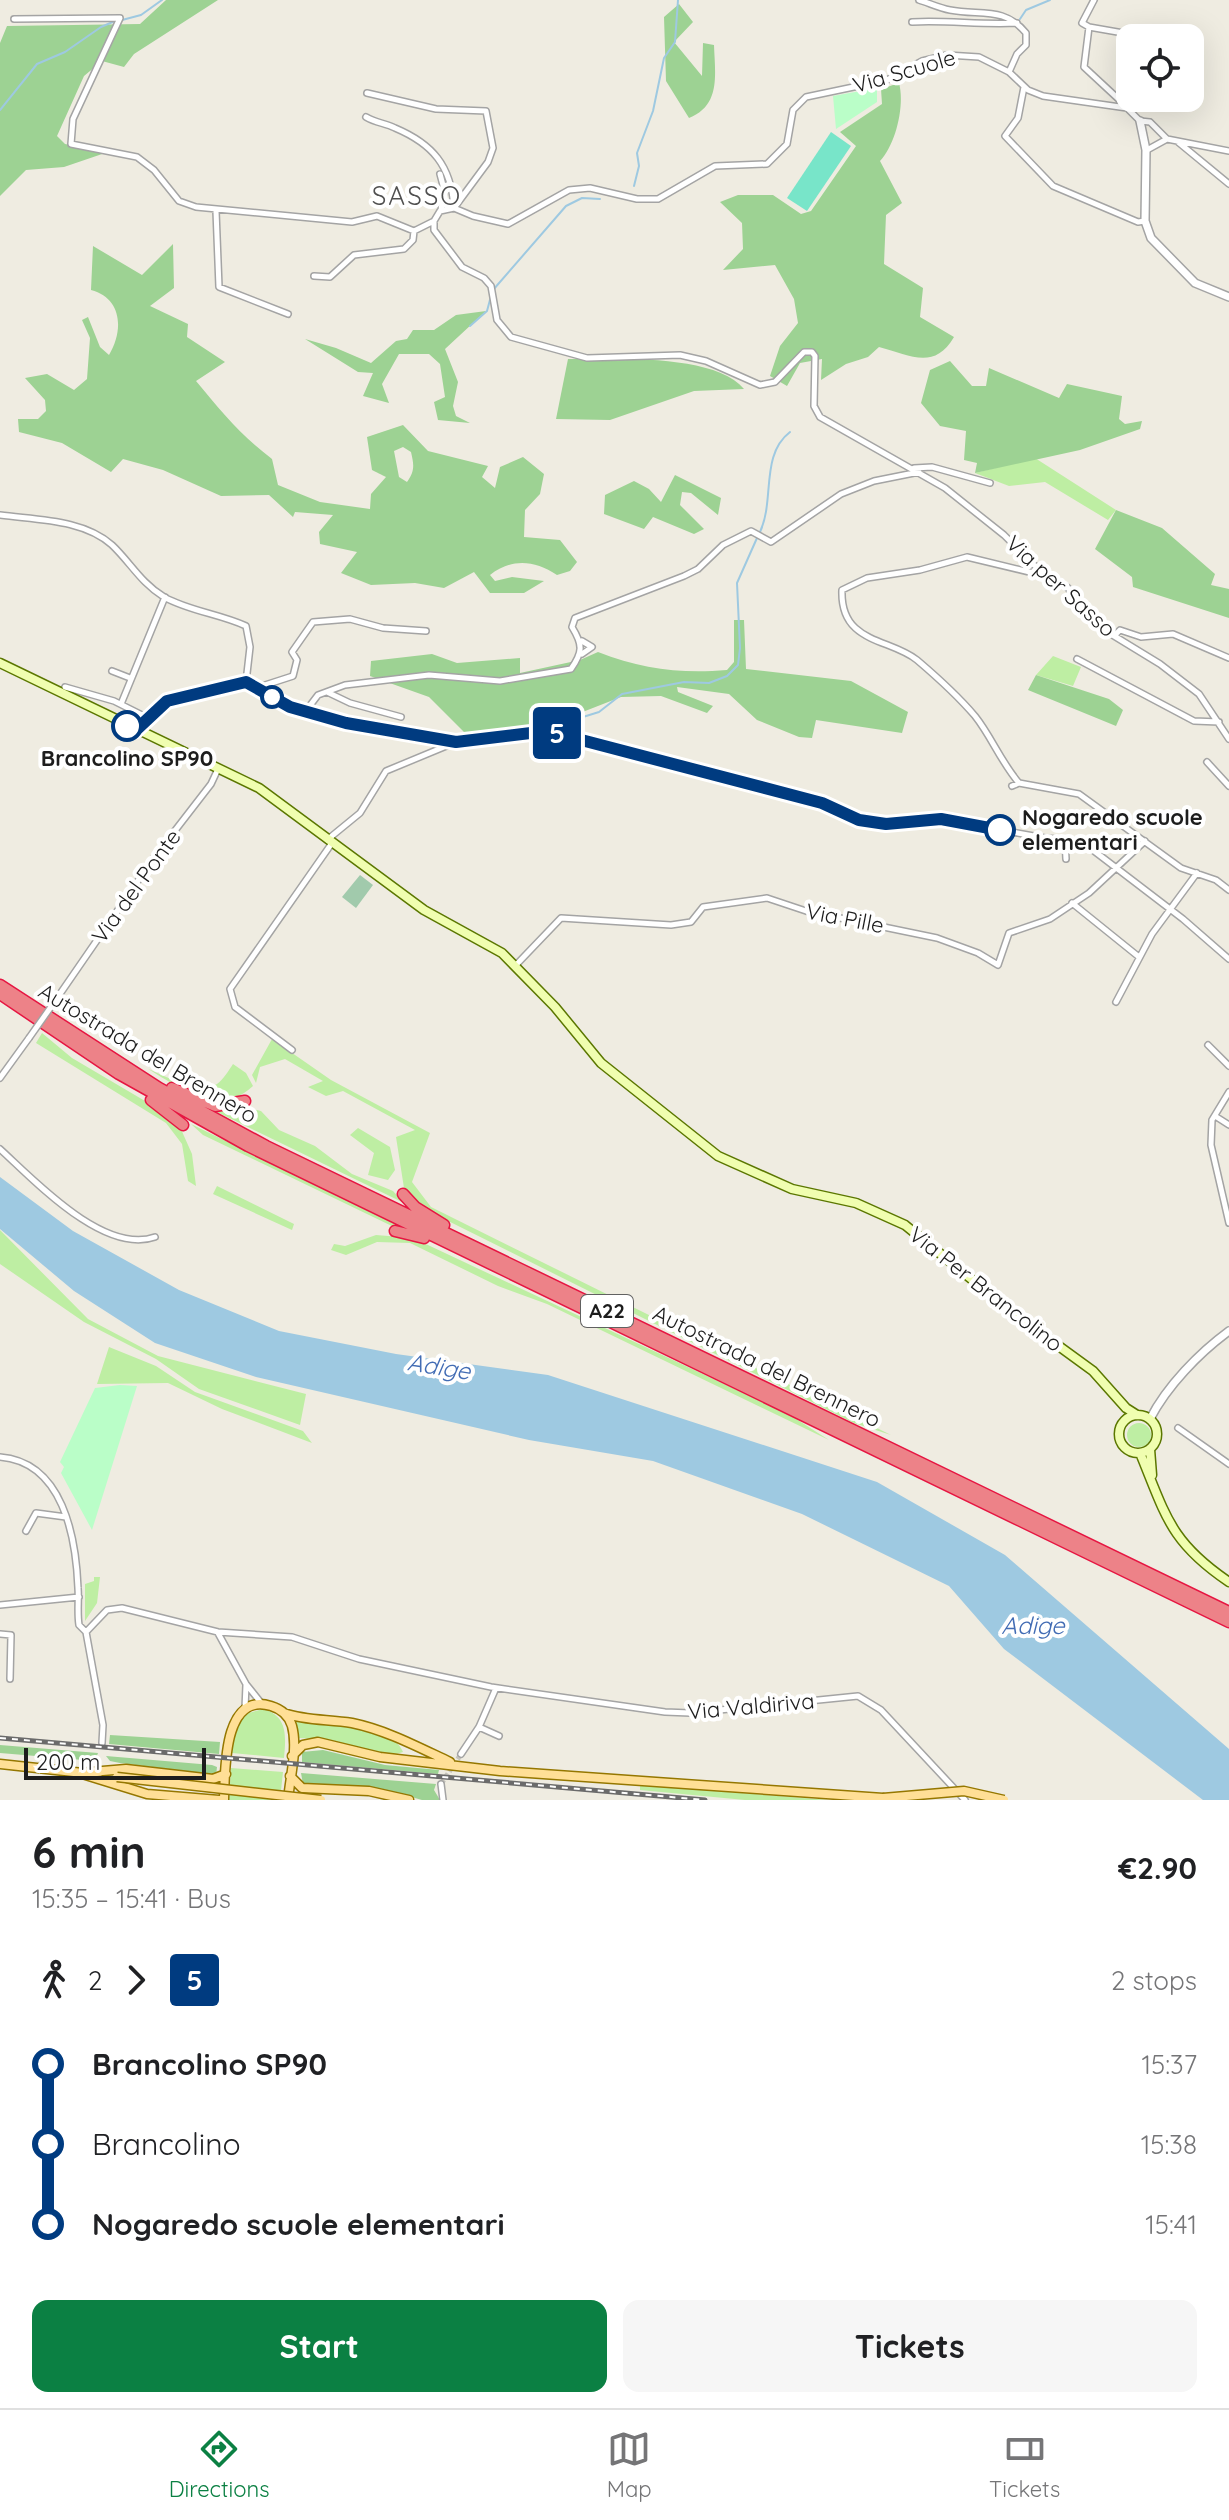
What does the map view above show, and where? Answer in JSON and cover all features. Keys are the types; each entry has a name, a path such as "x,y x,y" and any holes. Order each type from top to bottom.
{"highway":[{"name":"Autostrada del Brennero","path":"0,985 141,1078 266,1146 1229,1612"},
{"name":"Autostrada del Brennero","path":"0,994 119,1074 248,1146 1229,1622"},
{"path":"119,1074 136,1091 183,1125"},
{"path":"141,1078 208,1104 230,1105 245,1101"},
{"path":"403,1194 421,1212 497,1258"},
{"path":"395,1231 417,1235 459,1254 483,1260"}],"main road":[{"name":"Via Per Brancolino","path":"0,663 259,788 424,910 479,938 516,965 601,1063 718,1156 792,1189 856,1203 905,1225 1103,1382"},
{"path":"1103,1382 1137,1415 1150,1419 1157,1434 1150,1449 1153,1483"},
{"path":"1103,1382 1127,1419"},
{"path":"1137,1415 1127,1419 1120,1429 1121,1441 1128,1450 1140,1453 1150,1449"},
{"path":"1140,1453 1174,1532 1200,1562 1229,1582"},
{"path":"79,1773 147,1794 222,1800 232,1727 245,1708 262,1704 301,1719 334,1721 368,1728 458,1766"},
{"path":"283,1712 293,1729 288,1800"},
{"path":"292,1756 303,1745 318,1742 380,1757 458,1766 883,1798 964,1791 1004,1800"},
{"path":"0,1764 321,1800"},
{"path":"79,1773 126,1769 213,1779 226,1774"},
{"path":"290,1776 302,1788 369,1791 409,1800"}],"street":[{"path":"919,0 951,10 994,11 1018,23 1026,33 1026,45 1017,54 1009,72 1024,87 1043,96 1116,107"},
{"path":"1094,0 1082,23 1116,32"},
{"path":"14,19 92,16 121,21 102,54 73,119 71,144 130,153 154,170 179,201 216,211 352,222 377,216 414,231 434,221 440,211 444,189 440,174"},
{"path":"912,22 944,20 973,25 1018,23"},
{"path":"1089,27 1084,67 1116,98"},
{"name":"Via Scuole","path":"454,208 508,224 569,190 580,188 637,199 658,199 715,166 767,164 787,144 793,110 799,102 815,94 887,80 922,61 947,55 979,57 1009,72"},
{"path":"1024,87 1018,118 1005,136 1053,186 1130,219 1145,221"},
{"path":"367,93 436,109 486,111 493,148 488,162 454,208 440,211"},
{"path":"1131,112 1140,121 1146,150 1145,221 1151,238 1195,283 1229,297"},
{"path":"366,117 423,141 432,149 447,170 454,208"},
{"path":"1140,121 1150,122 1167,139 1229,151"},
{"path":"1146,150 1167,139"},
{"path":"1177,142 1229,184"},
{"path":"216,211 219,287 288,314"},
{"name":"Via per Sasso","path":"434,221 434,230 453,257 462,267 484,278 491,286 497,320 511,337 587,358 680,355 706,361 760,385 775,382 804,352 812,352 815,356 814,406 820,417 854,434 874,451 920,471 1056,580 1114,636 1199,694 1229,739"},
{"path":"314,276 330,277 354,255 404,249 413,240 414,231"},
{"path":"913,468 924,465 990,483"},
{"path":"305,712 318,695 345,685 407,676 450,675 500,681 527,679 571,669 581,655 592,647 582,641 572,627 575,618 684,576 698,569 723,545 751,531 771,542 841,494 874,481 920,471"},
{"path":"0,515 51,521 97,534 114,547 137,575 165,597 246,626 250,647 246,682"},
{"path":"1056,580 1017,566 967,557 920,570 867,578 842,590 842,599 855,627 870,641 914,658 954,693 977,718 1016,784 1079,794 1181,868 1216,880 1229,890"},
{"path":"121,704 165,597"},
{"path":"259,687 293,676 297,660 292,652 313,622 350,619 383,628 426,631"},
{"path":"1114,636 1120,630 1141,637 1173,634 1229,658"},
{"path":"581,655 582,641"},
{"path":"1077,659 1194,721 1220,722"},
{"path":"112,671 130,678"},
{"path":"136,730 167,701 246,682 305,712 456,742"},
{"path":"65,687 121,704 148,718"},
{"path":"326,692 350,703 401,717"},
{"path":"292,1050 235,1007 230,989 330,841 360,813 386,771 456,742 547,731 822,803 859,820 886,824 941,819 1081,841 1229,959"},
{"path":"1207,762 1229,786"},
{"name":"Via del Ponte","path":"0,1078 153,859 211,784 218,768"},
{"path":"1065,840 1066,859"},
{"name":"Via Pille","path":"516,965 561,918 671,925 691,922 703,907 716,903 767,898 806,911 937,938 998,965 1009,933 1050,919 1117,868 1145,841"},
{"path":"1116,1002 1139,957 1197,873"},
{"path":"1072,903 1139,957"},
{"path":"1208,1045 1229,1066"},
{"path":"1229,1093 1215,1116 1211,1145 1226,1198 1229,1223"},
{"path":"1215,1116 1229,1125"},
{"path":"0,1149 40,1186 101,1230 132,1241 155,1237"},
{"path":"1150,1419 1157,1404 1181,1377 1211,1344 1229,1331"},
{"path":"1178,1428 1229,1464"},
{"path":"0,1457 17,1461 45,1480 57,1493 66,1517 79,1597 79,1625 86,1632 103,1725 102,1743"},
{"path":"26,1531 36,1513 66,1517"},
{"path":"0,1605 79,1597"},
{"name":"Via Valdiriva","path":"86,1632 113,1607 218,1632 292,1637 359,1659 496,1688 602,1705 690,1713 858,1696 881,1710 965,1800"},
{"path":"218,1632 246,1684 262,1704"},
{"path":"0,1634 11,1635 10,1679"},
{"path":"245,1708 246,1684"},
{"path":"461,1754 479,1727 496,1688"},
{"path":"479,1727 499,1736"},
{"path":"441,1784 443,1800"}],"green space":[{"path":"166,0 218,0 134,54 124,67 102,61 84,76 57,136 65,144 108,152 64,167 26,170 0,196 0,43 7,26 140,24"},
{"path":"679,4 693,22 674,42 702,76 703,43 714,45 715,78 711,97 707,105 689,118 666,81 664,17"},
{"path":"899,83 901,102 898,124 891,145 880,161 902,203 886,215 884,264 923,288 920,317 954,337 946,348 930,357 921,358 879,347 868,357 846,364 821,380 822,359 800,363 787,386 770,376 780,346 798,323 794,299 775,265 723,270 743,249 742,223 720,202 738,195 773,195 801,214 811,211 856,146 840,132 882,104 881,89"},
{"path":"877,88 877,102 836,129 833,96"},
{"path":"831,132 851,146 807,211 787,198"},
{"path":"173,244 174,288 150,306 188,324 187,337 225,362 196,381 240,432 272,459 278,485 320,502 370,509 371,494 386,477 372,470 367,437 403,425 428,451 488,466 482,477 495,488 500,467 523,457 544,474 540,494 525,510 524,537 560,540 577,562 570,571 557,575 540,566 523,563 507,566 490,575 495,581 512,577 544,581 524,593 490,593 474,572 444,588 415,583 371,585 341,573 357,552 320,544 319,532 333,515 295,512 293,517 269,495 221,496 163,470 123,459 111,472 62,443 19,432 18,419 38,419 46,411 45,400 25,378 47,374 74,390 87,379 90,338 82,320 88,317 100,347 109,355 114,345 118,326 114,307 101,294 91,290 93,246 142,275","holes":["403,447 411,452 413,468 407,482 399,477 394,451"]},
{"path":"486,311 445,349 458,382 453,406 456,416 470,423 438,420 434,402 445,397 440,364 429,354 399,354 382,384 389,403 363,396 373,373 358,372 305,339 371,363 396,341 407,339 413,330 434,330 456,315"},
{"path":"568,359 662,360 687,364 730,377 744,389 694,391 610,420 556,419"},
{"path":"950,361 972,386 986,386 989,368 1059,398 1067,384 1122,396 1119,419 1125,424 1142,421 1140,429 1080,450 975,473 977,463 964,460 966,431 940,426 921,403 930,370"},
{"path":"1035,458 1116,510 1108,520 1045,482 1009,486 975,473"},
{"path":"675,475 721,498 718,515 691,493 682,492 680,505 704,529 694,534 653,517 644,529 604,514 605,495 634,481 649,489 661,502"},
{"path":"1116,510 1162,528 1215,574 1211,585 1229,589 1229,618 1133,587 1132,577 1095,549"},
{"path":"734,620 744,620 746,669 851,681 908,712 902,733 816,720 812,738 799,737 757,720 729,694 677,687 678,692 713,706 707,713 661,696 621,697 557,722 465,733 429,697 370,676 371,661 432,654 457,663 520,658 520,673 580,660 598,652 630,663 662,669 727,670 734,662"},
{"path":"1053,656 1081,667 1073,686 1036,675"},
{"path":"1036,675 1109,699 1123,710 1116,726 1028,690"},
{"path":"360,875 373,885 356,908 342,897"},
{"path":"42,1033 72,1058 162,1111 180,1127 192,1154 196,1186 188,1181 182,1144 166,1123 36,1043"},
{"path":"272,1039 331,1080 430,1133 412,1182 431,1207 891,1435 854,1423 422,1208 404,1188 396,1137 415,1130 343,1091 326,1096 308,1087 323,1081 285,1059 260,1067 256,1083 252,1075"},
{"path":"233,1064 246,1073 253,1086 227,1100 214,1100 187,1092 148,1069 192,1086 209,1087 217,1084"},
{"path":"246,1107 261,1111 279,1130 315,1146 352,1174 393,1191 404,1203 215,1111"},
{"path":"191,1124 397,1225 396,1228 203,1135"},
{"path":"358,1128 390,1147 395,1170 388,1180 368,1175 374,1153 350,1135"},
{"path":"217,1186 294,1224 292,1230 213,1194"},
{"path":"0,1230 88,1319 158,1356 306,1394 300,1425 199,1389 156,1359 84,1322 0,1264"},
{"path":"376,1235 413,1238 790,1415 829,1440 547,1304 498,1286 410,1243 377,1242 346,1255 331,1250 334,1244 345,1246"},
{"path":"109,1347 156,1366 195,1392 303,1431 312,1443 222,1409 168,1383 97,1384"},
{"path":"137,1386 92,1530 61,1473 64,1467 60,1462 95,1388"},
{"path":"1139,1423 1150,1430 1151,1435 1144,1446 1139,1447 1128,1440 1127,1435 1134,1424"},
{"path":"94,1577 100,1577 97,1603 85,1621 85,1584 94,1581"},
{"path":"263,1709 277,1717 284,1728 284,1758 232,1753 236,1728 245,1714"},
{"path":"294,1720 371,1730 396,1742 403,1752 380,1754 297,1738"},
{"path":"110,1735 220,1742 219,1754 109,1744"},
{"path":"0,1745 98,1753 95,1761 0,1753"},
{"path":"323,1750 385,1765 439,1770 438,1774 302,1762 302,1752"},
{"path":"106,1756 212,1765 217,1767 216,1775 120,1763 110,1761"},
{"path":"231,1768 283,1772 280,1800 229,1800"},
{"path":"301,1773 436,1784 434,1790 440,1800 422,1800 383,1789 303,1784"},
{"path":"640,1785 829,1800 745,1800 640,1790"}],"water":[{"name":"Adige","path":"0,1177 73,1231 179,1290 279,1331 396,1354 548,1375 877,1482 1005,1555 1229,1749 1229,1800 1203,1800 1004,1649 949,1586 802,1514 653,1461 529,1440 256,1377 155,1343 74,1291 0,1229"}],"waterway":[{"path":"122,20 141,15 162,0"},
{"path":"634,186 639,166 637,153 653,111 664,58 675,42 678,0"},
{"path":"1020,19 1026,10 1050,0"},
{"path":"0,110 37,64 65,52 115,21"},
{"path":"493,290 566,206 582,198 600,199"},
{"path":"470,326 487,311 491,296"},
{"path":"760,532 767,506 771,465 781,442 790,432"},
{"path":"570,721 599,712 622,694 684,682 709,683 727,676 738,665 740,648 737,583 757,538"}],"tunnel":[{"path":"441,1784 461,1754"}],"railway":[{"path":"0,1738 705,1800"}],"bus line":[{"name":"5","path":"127,726 136,730 167,701 246,682 290,707 346,723 456,742 547,731 822,803 859,820 886,824 941,819 1000,830"}],"place":[{"name":"Brancolino SP90","path":"127,726"},
{"name":"Nogaredo scuole elementari","path":"1000,830"}],"district":[{"name":"SASSO","path":"417,196"}]}
